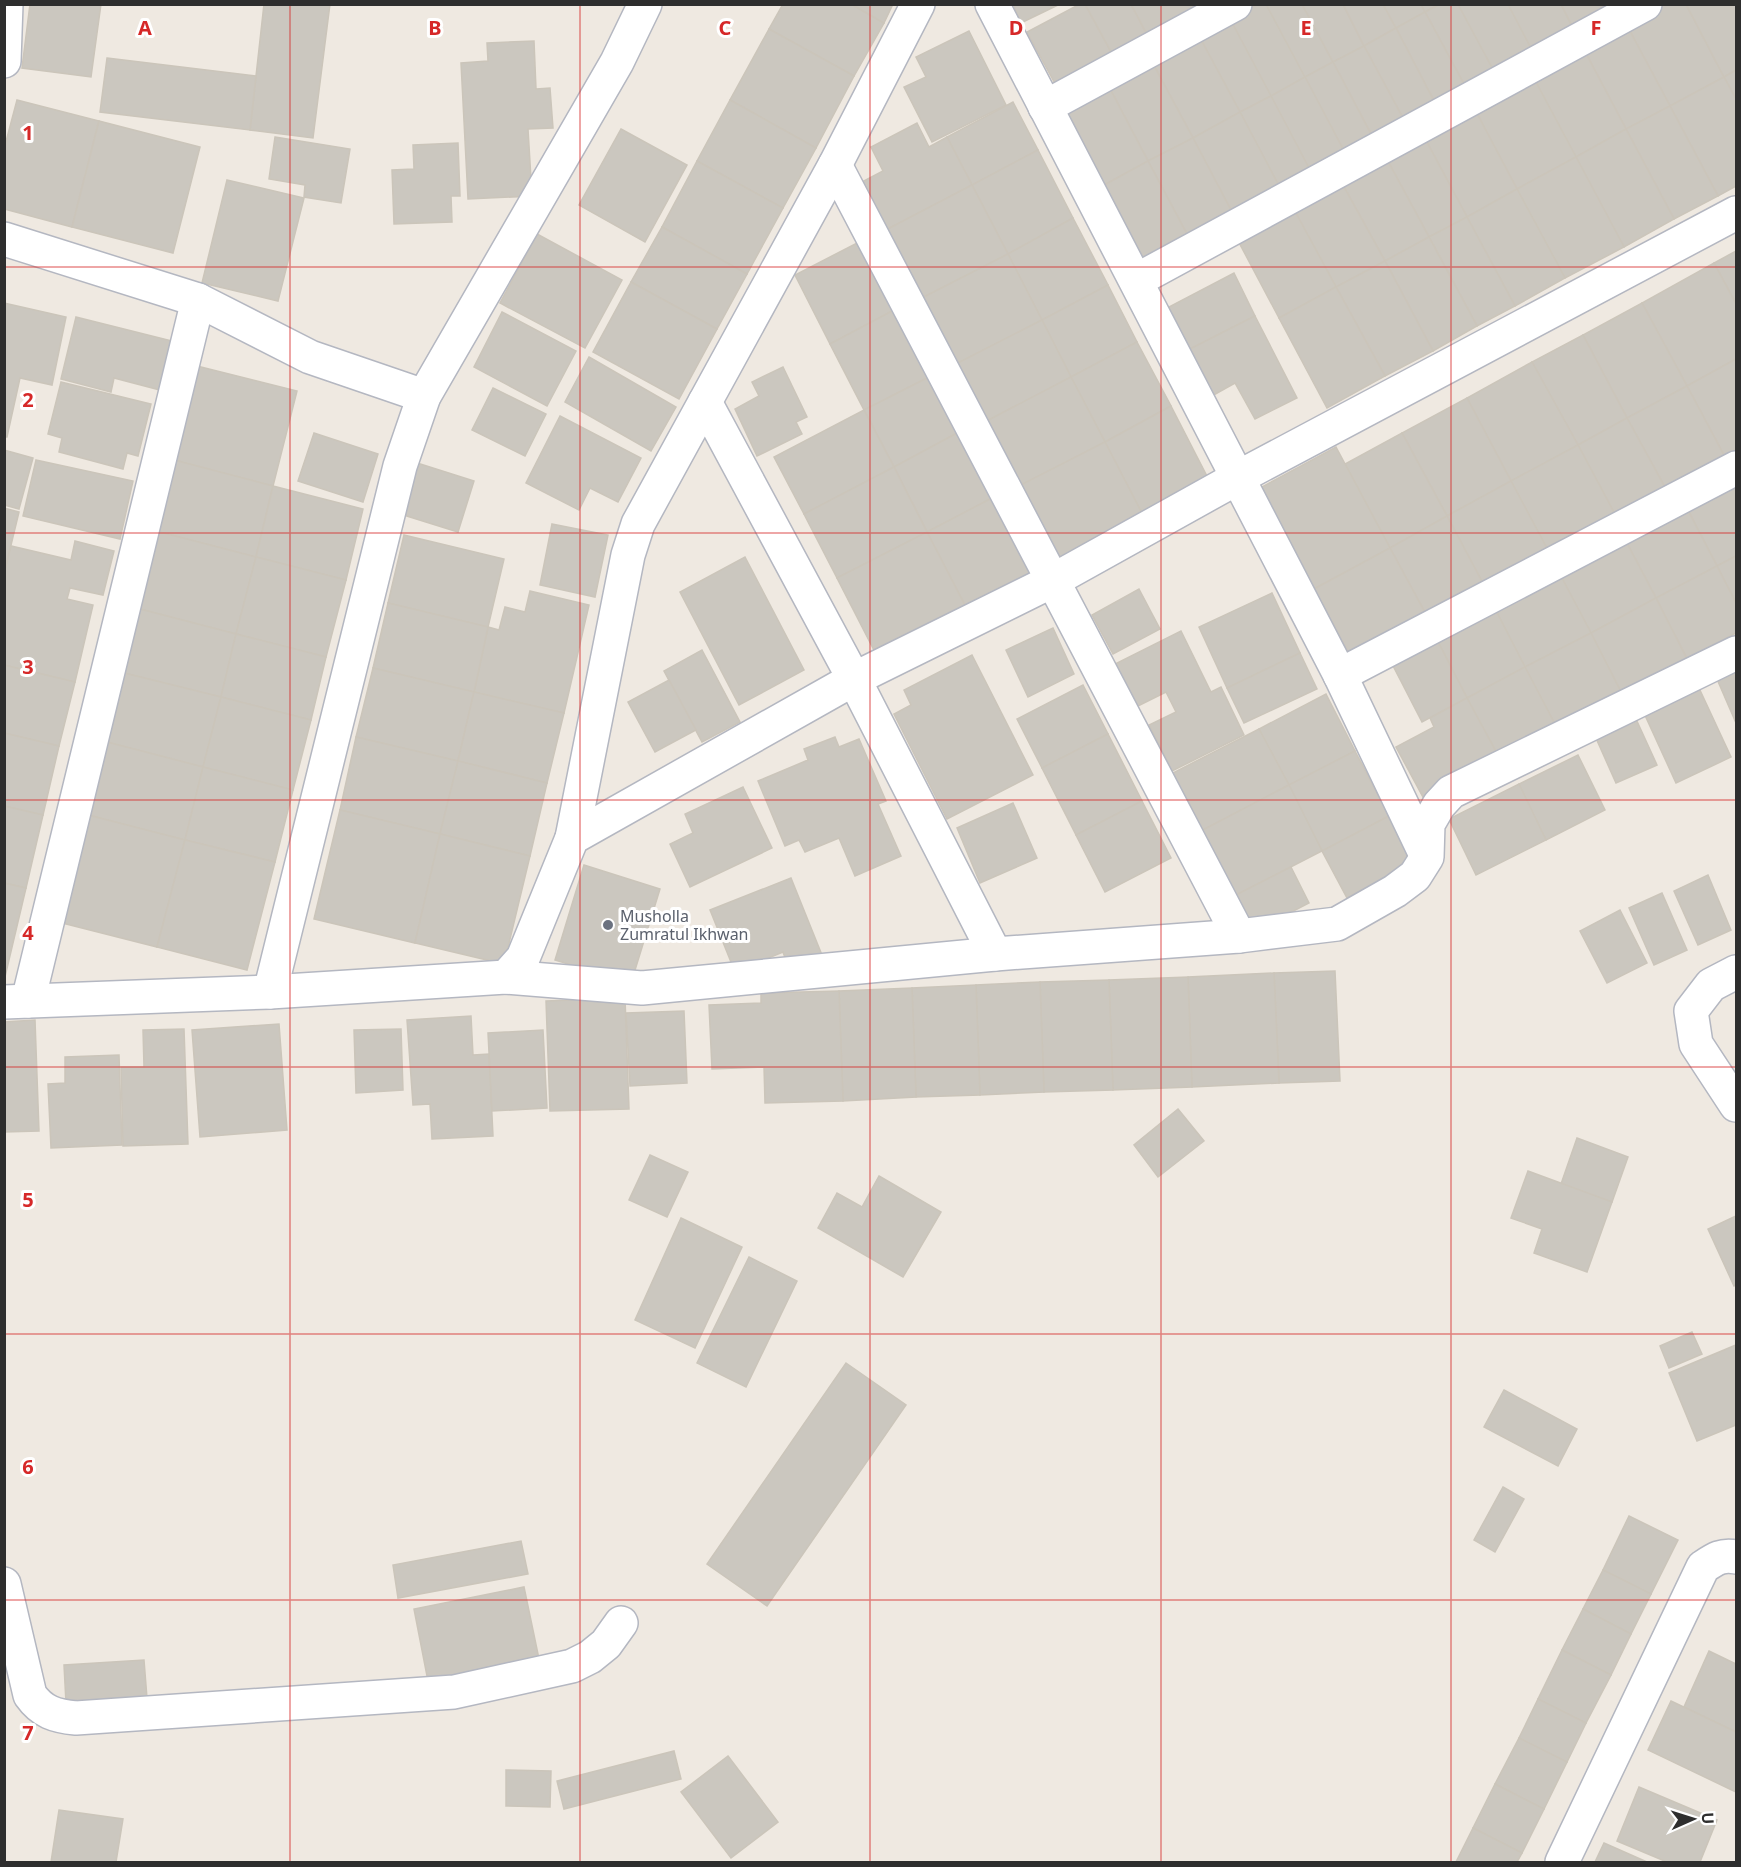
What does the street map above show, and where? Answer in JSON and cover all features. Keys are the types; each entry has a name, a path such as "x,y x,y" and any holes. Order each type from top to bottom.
{"street":[{"path":"4,61 6,4"},
{"path":"506,977 523,958 572,838 628,555 638,524 835,165 918,4"},
{"path":"992,4 1340,675 1427,857"},
{"path":"1045,107 1234,4"},
{"path":"1137,280 1645,4"},
{"path":"270,992 400,466 424,396 617,62 635,6"},
{"path":"835,165 1239,936"},
{"path":"572,838 854,679 1052,581 1239,477 1737,213"},
{"path":"4,239 198,300 310,357 424,396"},
{"path":"198,300 16,1002 270,992 506,977 642,987 995,954 1239,936 1337,924 1395,891 1415,876 1427,857 1428,824 1439,805 1451,792 1737,653"},
{"path":"705,402 854,679 995,954"},
{"path":"1340,675 1737,468"},
{"path":"1737,972 1711,985 1691,1011 1696,1044 1737,1105"},
{"path":"1562,1863 1702,1567 1718,1557 1727,1555 1737,1557"},
{"path":"4,1584 30,1695 37,1706 47,1712 76,1718 454,1692 572,1666 590,1657 606,1644 621,1623"}],"building":[{"path":"30,4 101,4 91,77 22,68"},
{"path":"264,4 330,4 313,138 250,130"},
{"path":"783,4 851,4 884,23 854,76 769,29"},
{"path":"851,4 893,4 884,23"},
{"path":"1013,4 1060,4 1021,23"},
{"path":"1080,4 1085,4 1115,59 1058,89 1027,32"},
{"path":"1085,4 1131,4 1150,40 1115,59"},
{"path":"1131,4 1192,4 1197,15 1150,40"},
{"path":"1258,4 1266,4 1305,77 1271,96 1230,19"},
{"path":"1266,4 1302,4 1333,62 1305,77"},
{"path":"1302,4 1343,4 1364,46 1333,62"},
{"path":"1343,4 1383,4 1396,28 1364,46"},
{"path":"1383,4 1421,4 1425,12 1396,28"},
{"path":"1421,4 1440,4 1425,12"},
{"path":"1440,4 1458,4 1494,71 1465,86 1425,12"},
{"path":"1458,4 1508,4 1532,50 1494,71"},
{"path":"1508,4 1561,4 1573,28 1532,50"},
{"path":"1561,4 1611,4 1573,28"},
{"path":"1659,4 1686,4 1724,77 1670,106 1625,22"},
{"path":"1686,4 1736,4 1736,70 1724,77"},
{"path":"1425,12 1465,86 1435,103 1396,28"},
{"path":"1230,19 1271,96 1240,112 1199,36"},
{"path":"1625,22 1670,106 1626,129 1582,46"},
{"path":"1396,28 1435,103 1404,120 1364,46"},
{"path":"769,29 854,76 816,148 730,100"},
{"path":"969,31 1006,105 932,142 904,87 926,77 916,57"},
{"path":"1199,36 1240,112 1193,138 1152,62"},
{"path":"534,41 536,89 550,88 553,128 528,129 532,196 468,199 461,63 488,61 487,43"},
{"path":"1364,46 1404,120 1372,136 1333,62"},
{"path":"1582,46 1626,129 1576,157 1531,73"},
{"path":"107,58 256,76 250,130 100,112"},
{"path":"1152,62 1193,138 1148,161 1108,85"},
{"path":"1333,62 1372,136 1344,151 1305,77"},
{"path":"1736,70 1736,99 1724,77"},
{"path":"1531,73 1576,157 1517,189 1473,106"},
{"path":"1305,77 1344,151 1310,170 1271,96"},
{"path":"1724,77 1736,99 1736,186 1718,196 1670,106"},
{"path":"1108,85 1148,161 1097,189 1057,112"},
{"path":"1271,96 1310,170 1279,186 1240,112"},
{"path":"17,100 99,121 72,227 4,209 4,149"},
{"path":"730,100 816,148 783,208 697,161"},
{"path":"1013,102 1038,150 972,185 947,137"},
{"path":"1473,106 1517,189 1467,217 1422,133"},
{"path":"1670,106 1718,196 1674,219 1626,129"},
{"path":"1240,112 1279,186 1232,212 1193,138"},
{"path":"99,121 200,147 173,253 72,227"},
{"path":"917,123 929,147 947,137 972,185 882,232 858,184 883,171 871,147"},
{"path":"621,129 687,165 645,242 579,205"},
{"path":"1626,129 1674,219 1624,247 1576,157"},
{"path":"1422,133 1467,217 1429,237 1384,154"},
{"path":"275,137 350,149 341,203 304,197 305,185 269,179"},
{"path":"1193,138 1232,212 1188,236 1148,161"},
{"path":"458,143 460,196 451,196 452,222 394,224 392,170 414,169 413,145"},
{"path":"1038,150 1073,218 1008,254 972,185"},
{"path":"1384,154 1429,237 1385,261 1339,178"},
{"path":"1576,157 1624,247 1565,278 1517,189"},
{"path":"697,161 783,208 747,274 662,227"},
{"path":"1148,161 1188,236 1137,263 1097,189"},
{"path":"1339,178 1385,261 1336,287 1291,204"},
{"path":"227,180 304,198 278,301 202,283"},
{"path":"972,185 1008,254 918,300 882,232"},
{"path":"1517,189 1565,278 1515,306 1467,217"},
{"path":"1291,204 1336,287 1279,318 1235,235"},
{"path":"1467,217 1515,306 1477,326 1429,237"},
{"path":"1073,218 1108,285 1042,320 1008,254"},
{"path":"662,227 747,274 717,329 631,282"},
{"path":"537,234 622,280 585,348 500,303"},
{"path":"1429,237 1477,326 1433,351 1385,261"},
{"path":"861,241 896,309 830,344 795,275"},
{"path":"1736,251 1736,304 1714,263"},
{"path":"1008,254 1042,320 952,366 918,300"},
{"path":"1385,261 1433,351 1385,376 1336,287"},
{"path":"1714,263 1736,304 1736,359 1687,386 1642,303"},
{"path":"1234,273 1255,316 1188,350 1167,308"},
{"path":"631,282 717,329 679,399 593,352"},
{"path":"1108,285 1137,342 1071,377 1042,320"},
{"path":"1336,287 1385,376 1327,408 1279,318"},
{"path":"4,303 66,317 52,385 20,378 7,437 4,437"},
{"path":"1642,303 1687,386 1627,418 1583,335"},
{"path":"896,309 931,376 864,410 830,344"},
{"path":"502,312 576,351 547,406 474,367"},
{"path":"1255,316 1297,398 1255,419 1235,383 1212,396 1188,350"},
{"path":"76,317 172,341 160,390 114,378 111,392 61,379"},
{"path":"1042,320 1071,377 981,424 952,366"},
{"path":"1583,335 1627,418 1578,445 1532,362"},
{"path":"1137,342 1171,406 1105,442 1071,377"},
{"path":"589,357 676,407 651,451 565,402"},
{"path":"1736,359 1736,453 1726,459 1687,386"},
{"path":"1532,362 1578,445 1511,481 1467,398"},
{"path":"197,366 297,391 273,486 174,460"},
{"path":"783,367 807,417 796,422 802,434 757,456 735,409 759,396 752,382"},
{"path":"931,376 959,432 894,467 864,410"},
{"path":"1071,377 1105,442 1015,488 981,424"},
{"path":"61,382 151,404 138,456 127,453 123,469 59,452 62,438 48,434"},
{"path":"1687,386 1726,459 1667,491 1627,418"},
{"path":"493,388 546,414 525,456 472,430"},
{"path":"1467,398 1511,481 1447,516 1402,433"},
{"path":"1171,406 1212,486 1146,521 1105,442"},
{"path":"864,410 894,467 804,514 774,457"},
{"path":"560,416 641,458 618,502 590,488 579,510 526,483"},
{"path":"1627,418 1667,491 1617,518 1578,445"},
{"path":"959,432 994,497 927,532 894,467"},
{"path":"314,433 378,454 363,502 298,481"},
{"path":"1402,433 1447,516 1390,548 1345,464"},
{"path":"1105,442 1146,521 1056,568 1015,488"},
{"path":"1578,445 1617,518 1550,554 1511,481"},
{"path":"1336,447 1390,548 1314,589 1260,488"},
{"path":"4,450 33,458 19,509 4,505"},
{"path":"36,460 133,481 120,539 23,516"},
{"path":"174,460 273,486 256,557 156,531"},
{"path":"414,462 474,481 458,532 397,513"},
{"path":"894,467 927,532 837,578 804,514"},
{"path":"1736,471 1736,556 1717,566 1682,499"},
{"path":"1511,481 1550,554 1486,589 1447,516"},
{"path":"273,486 363,509 346,580 256,557"},
{"path":"994,497 1035,577 968,611 927,532"},
{"path":"1682,499 1717,566 1656,598 1621,532"},
{"path":"4,508 19,512 4,574"},
{"path":"1447,516 1486,589 1429,620 1390,548"},
{"path":"552,524 608,535 595,597 540,585"},
{"path":"156,531 256,557 236,634 136,608"},
{"path":"927,532 968,611 878,658 837,578"},
{"path":"1621,532 1656,598 1591,633 1556,567"},
{"path":"404,535 504,559 488,627 388,603"},
{"path":"75,541 114,551 103,595 70,588 67,599 93,605 75,682 4,665 4,574 11,546 71,560"},
{"path":"1390,548 1429,620 1353,661 1314,589"},
{"path":"1736,556 1736,603 1717,566"},
{"path":"256,557 346,580 326,657 236,634"},
{"path":"745,557 804,670 739,705 680,592"},
{"path":"1717,566 1736,603 1736,633 1687,659 1656,598"},
{"path":"1556,567 1591,633 1525,667 1491,601"},
{"path":"1139,589 1160,629 1113,654 1092,615"},
{"path":"530,591 589,605 564,713 474,692 488,627 499,630 505,607 525,612"},
{"path":"1272,593 1300,653 1227,688 1199,627"},
{"path":"1656,598 1687,659 1622,694 1591,633"},
{"path":"1491,601 1525,667 1467,698 1433,632"},
{"path":"388,603 488,627 474,692 373,668"},
{"path":"136,608 236,634 221,697 120,672"},
{"path":"1053,628 1074,674 1028,697 1006,650"},
{"path":"1181,631 1211,692 1221,687 1244,735 1172,771 1149,725 1176,712 1166,692 1136,707 1115,664"},
{"path":"1433,632 1467,698 1422,722 1388,656"},
{"path":"1591,633 1622,694 1557,728 1525,667"},
{"path":"236,634 326,657 311,720 221,697"},
{"path":"702,650 740,722 702,742 664,671"},
{"path":"1300,653 1317,689 1244,723 1227,688"},
{"path":"972,655 1033,775 947,819 894,714 911,705 904,690"},
{"path":"4,665 75,682 59,746 4,733"},
{"path":"1525,667 1557,728 1500,759 1467,698"},
{"path":"373,668 474,692 458,761 356,737"},
{"path":"1736,669 1736,723 1717,679"},
{"path":"120,672 221,697 203,767 103,741"},
{"path":"669,680 696,730 655,752 628,702"},
{"path":"1083,685 1108,734 1042,768 1017,719"},
{"path":"1699,688 1731,757 1676,783 1644,713"},
{"path":"474,692 564,713 547,783 458,761"},
{"path":"1326,694 1355,751 1289,785 1259,729"},
{"path":"221,697 311,720 293,790 203,767"},
{"path":"1467,698 1500,759 1424,799 1396,747 1434,727 1430,718"},
{"path":"1636,719 1657,765 1616,783 1595,736"},
{"path":"1259,729 1289,785 1199,832 1169,775"},
{"path":"4,733 59,746 43,815 4,806"},
{"path":"1108,734 1142,801 1076,835 1042,768"},
{"path":"356,737 458,761 440,834 340,810"},
{"path":"835,737 839,747 859,739 886,801 878,804 901,856 855,876 839,838 805,852 799,840 785,846 758,781 808,760 804,749"},
{"path":"103,741 203,767 185,840 84,814"},
{"path":"1355,751 1389,816 1322,851 1289,785"},
{"path":"1578,755 1605,810 1546,840 1519,784"},
{"path":"458,761 547,783 530,856 440,834"},
{"path":"203,767 293,790 275,862 185,840"},
{"path":"1519,784 1546,840 1476,875 1449,819"},
{"path":"1289,785 1322,851 1232,897 1199,832"},
{"path":"743,787 772,848 690,887 670,844 693,833 685,814"},
{"path":"1142,801 1171,858 1105,892 1076,835"},
{"path":"1013,803 1037,858 980,883 957,828"},
{"path":"4,806 43,815 26,888 4,883"},
{"path":"340,810 440,834 415,943 314,919"},
{"path":"84,814 185,840 157,947 58,922"},
{"path":"1389,816 1413,864 1347,898 1322,851"},
{"path":"440,834 530,856 504,964 415,943"},
{"path":"185,840 275,862 247,970 157,947"},
{"name":"Musholla Zumratul Ikhwan","path":"584,865 660,889 631,983 555,960"},
{"path":"1291,867 1309,903 1251,933 1232,897"},
{"path":"1708,875 1731,930 1698,945 1674,891"},
{"path":"791,878 822,955 789,969 783,952 735,972 710,910"},
{"path":"4,883 26,888 4,981"},
{"path":"1662,893 1687,950 1654,965 1629,908"},
{"path":"1620,910 1647,963 1607,983 1580,931"},
{"path":"1335,971 1340,1081 1279,1083 1274,973"},
{"path":"1274,973 1279,1083 1192,1087 1188,977"},
{"path":"1188,977 1192,1087 1113,1090 1109,980"},
{"path":"1109,980 1113,1090 1044,1092 1040,982"},
{"path":"1040,982 1044,1092 980,1095 976,985"},
{"path":"976,985 980,1095 916,1097 912,988"},
{"path":"912,988 916,1097 843,1101 839,991"},
{"path":"839,991 843,1101 765,1103 764,1067 712,1069 709,1005 761,1003 761,993"},
{"path":"625,998 629,1109 550,1111 546,1001"},
{"path":"684,1011 687,1083 630,1086 626,1013"},
{"path":"471,1016 473,1055 489,1054 493,1136 432,1139 430,1104 413,1105 407,1020"},
{"path":"35,1020 39,1131 4,1132 4,1022"},
{"path":"279,1024 287,1130 200,1137 192,1030"},
{"path":"184,1029 188,1144 123,1146 121,1067 144,1067 143,1030"},
{"path":"401,1029 403,1090 356,1093 354,1030"},
{"path":"543,1030 547,1108 492,1111 488,1033"},
{"path":"119,1055 122,1145 51,1148 48,1084 65,1083 65,1057"},
{"path":"1178,1109 1204,1141 1158,1177 1134,1145"},
{"path":"1577,1138 1628,1157 1612,1202 1561,1184"},
{"path":"650,1155 688,1172 667,1217 629,1200"},
{"path":"1528,1171 1612,1202 1587,1272 1534,1253 1542,1229 1511,1218"},
{"path":"879,1176 941,1212 903,1277 818,1228 837,1193 862,1207"},
{"path":"1736,1216 1736,1285 1734,1286 1708,1229"},
{"path":"681,1218 742,1247 695,1348 635,1320"},
{"path":"749,1257 797,1281 746,1387 697,1363"},
{"path":"1692,1332 1702,1354 1669,1368 1660,1346"},
{"path":"1736,1345 1736,1425 1697,1441 1669,1373"},
{"path":"846,1363 906,1405 767,1606 707,1564"},
{"path":"1504,1390 1577,1429 1558,1466 1484,1427"},
{"path":"1503,1487 1524,1499 1495,1552 1474,1540"},
{"path":"1629,1516 1678,1540 1651,1594 1603,1570"},
{"path":"521,1541 528,1574 398,1598 393,1565"},
{"path":"1603,1570 1651,1594 1631,1634 1583,1609"},
{"path":"524,1587 539,1659 428,1681 414,1609"},
{"path":"1583,1609 1631,1634 1611,1675 1562,1650"},
{"path":"1562,1650 1611,1675 1586,1723 1538,1699"},
{"path":"1709,1651 1736,1664 1736,1732 1684,1707"},
{"path":"144,1660 147,1698 66,1703 64,1665"},
{"path":"1538,1699 1586,1723 1567,1762 1519,1738"},
{"path":"1671,1701 1736,1732 1736,1792 1648,1750"},
{"path":"1519,1738 1567,1762 1544,1809 1495,1784"},
{"path":"674,1751 681,1779 564,1809 557,1781"},
{"path":"728,1756 778,1822 731,1858 681,1792"},
{"path":"506,1770 551,1771 550,1807 506,1806"},
{"path":"1495,1784 1544,1809 1522,1853 1473,1828"},
{"path":"1639,1787 1717,1820 1700,1862 1667,1862 1617,1841"},
{"path":"59,1810 123,1819 116,1862 51,1862"},
{"path":"1473,1828 1522,1853 1517,1862 1456,1862"},
{"path":"1604,1843 1647,1862 1595,1862"}],"place":[{"name":"Musholla Zumratul Ikhwan","path":"608,925"}]}
